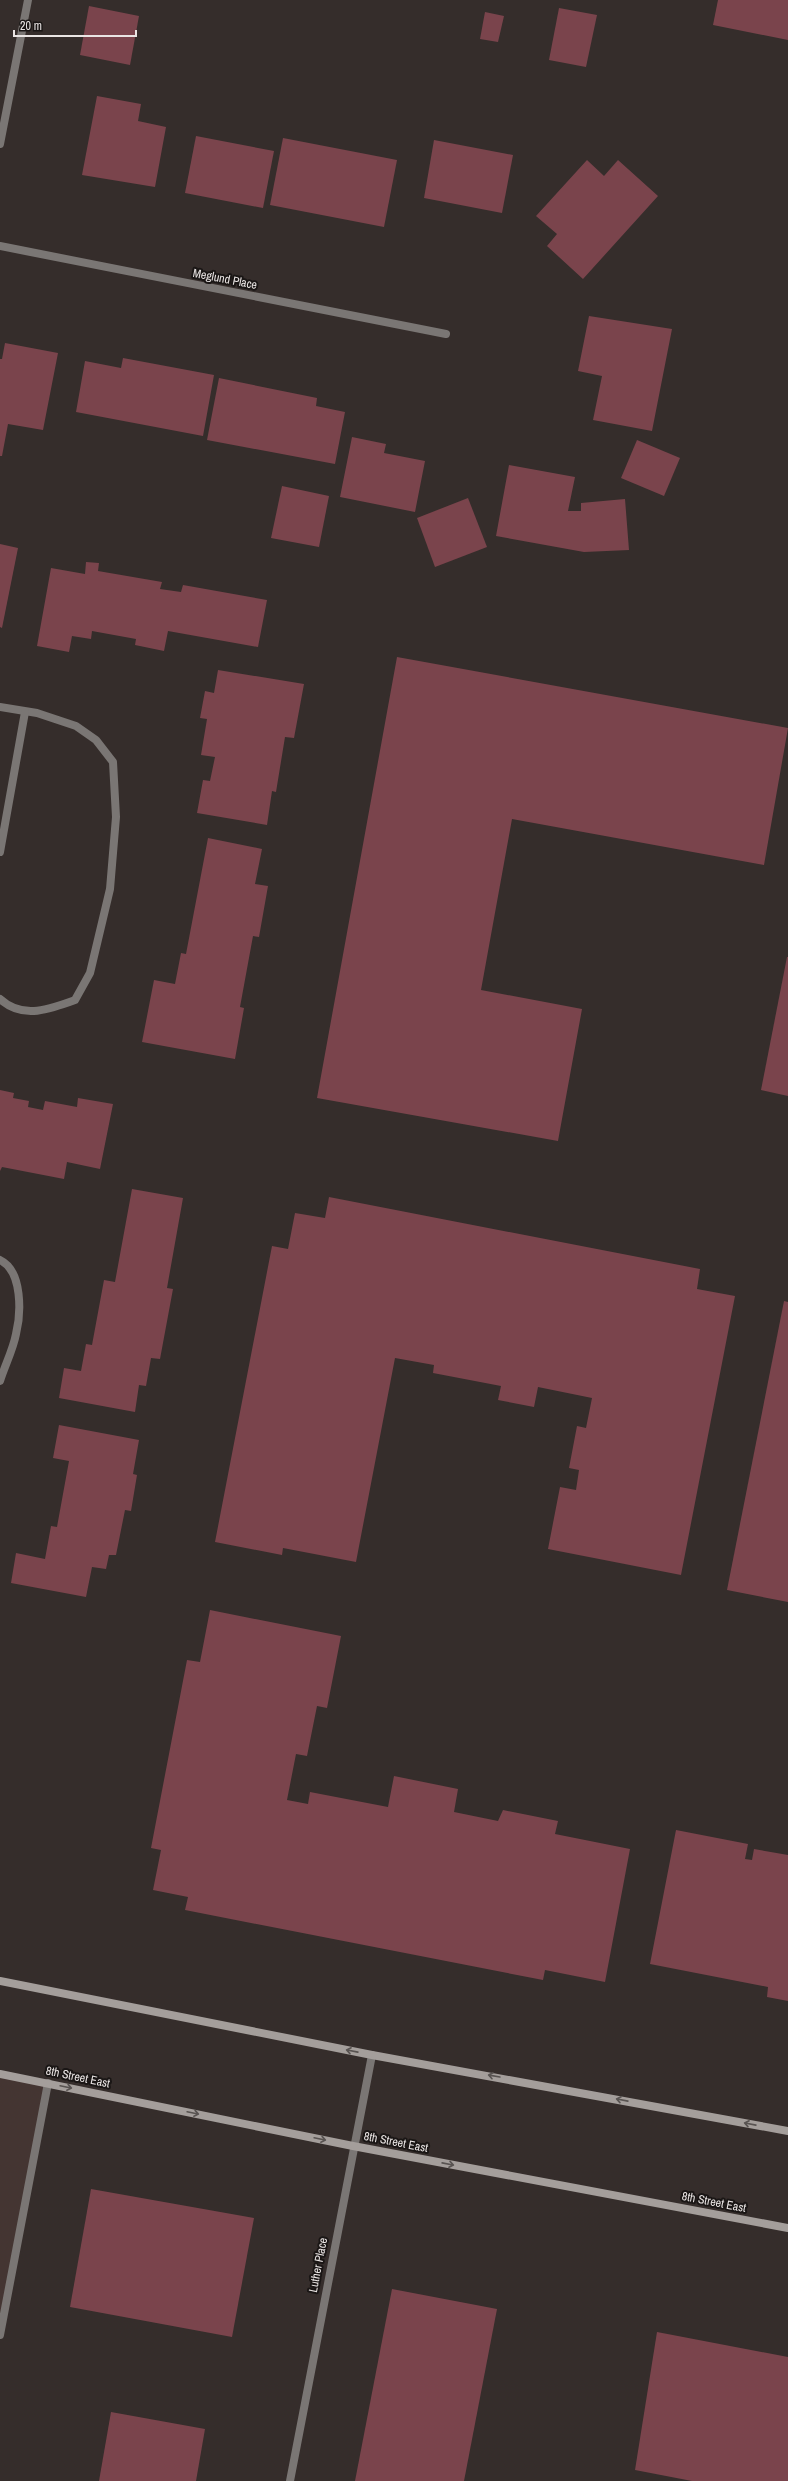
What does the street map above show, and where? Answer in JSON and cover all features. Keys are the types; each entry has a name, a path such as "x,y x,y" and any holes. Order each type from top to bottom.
{"main road":[{"path":"0,1981 372,2054 788,2131"},
{"name":"8th Street East","path":"0,2074 353,2146 788,2228"}],"street":[{"path":"0,144 28,0"},
{"name":"Meglund Place","path":"0,246 446,334"},
{"path":"0,707 38,713 76,726 96,740 112,762 116,817 110,889 90,973 75,1000 43,1011 11,1008 0,999"},
{"path":"0,852 25,712"},
{"path":"0,1260 14,1274 19,1301 17,1334 0,1381"},
{"name":"Luther Place","path":"290,2481 353,2146 372,2054"},
{"path":"0,2335 48,2083"}],"shaded area":[{"path":"0,2074 48,2083 0,2335"}],"building":[{"path":"718,0 788,0 788,40 713,25"},
{"path":"89,6 139,16 130,65 80,55"},
{"path":"559,8 597,15 586,67 549,60"},
{"path":"485,12 504,16 498,42 480,39"},
{"path":"97,96 141,104 138,121 166,127 155,187 82,175"},
{"path":"196,136 274,151 263,208 185,193"},
{"path":"283,138 397,160 384,227 270,205"},
{"path":"434,140 513,155 502,213 424,198"},
{"path":"587,160 604,176 618,160 658,196 583,279 547,246 557,234 536,216"},
{"path":"589,316 672,329 652,431 593,420 602,376 578,371"},
{"path":"5,343 58,353 43,430 8,424 2,456 0,456 0,359 2,359"},
{"path":"123,358 214,375 203,436 76,412 85,361 121,368"},
{"path":"219,378 317,398 316,406 345,412 335,464 207,440"},
{"path":"352,437 386,444 384,453 425,461 415,512 340,497"},
{"path":"637,440 680,458 664,496 621,478"},
{"path":"509,465 575,477 568,511 581,511 581,503 625,499 629,550 584,552 496,536"},
{"path":"282,486 329,496 319,547 271,538"},
{"path":"468,498 487,547 435,567 417,518"},
{"path":"0,544 18,548 2,628 0,627"},
{"path":"86,562 99,563 98,571 162,582 160,589 181,592 183,585 267,600 258,647 168,631 164,651 135,645 136,639 92,631 91,639 72,636 69,652 37,646 51,568 85,574"},
{"path":"397,657 788,728 764,865 512,819 481,990 582,1009 558,1141 317,1098"},
{"path":"218,670 304,684 294,738 285,737 276,792 272,791 267,825 197,813 203,780 210,781 215,757 201,755 207,719 200,718 205,691 214,693"},
{"path":"208,838 262,849 255,884 268,886 259,937 253,936 240,1007 244,1008 235,1059 142,1042 154,980 175,984 181,953 186,954"},
{"path":"788,957 788,1096 761,1090"},
{"path":"0,1090 14,1093 13,1098 29,1101 28,1107 43,1110 45,1101 77,1107 78,1098 113,1104 100,1169 67,1162 64,1179 2,1167 0,1171"},
{"path":"132,1189 183,1198 167,1288 173,1289 160,1359 151,1358 146,1386 139,1385 135,1412 59,1398 64,1368 81,1371 86,1344 92,1345 104,1280 115,1282"},
{"path":"329,1197 700,1269 697,1289 735,1296 681,1575 548,1549 560,1487 576,1490 579,1470 569,1468 577,1426 586,1428 592,1398 538,1387 534,1407 498,1400 501,1386 433,1373 434,1365 395,1358 356,1562 283,1548 282,1555 215,1542 272,1246 288,1249 295,1213 325,1218"},
{"path":"784,1301 788,1302 788,1602 727,1590"},
{"path":"59,1425 139,1440 133,1474 137,1475 131,1511 125,1510 116,1555 109,1555 106,1569 92,1567 86,1597 11,1583 16,1553 45,1559 51,1526 57,1527 69,1461 53,1458"},
{"path":"210,1610 341,1636 327,1708 317,1706 307,1756 296,1754 287,1800 308,1804 310,1792 388,1807 394,1776 458,1789 454,1812 498,1821 503,1810 558,1821 555,1834 630,1849 605,1982 545,1970 543,1980 185,1910 188,1897 153,1890 161,1850 151,1848 187,1660 200,1662"},
{"path":"676,1830 748,1844 745,1859 752,1860 754,1849 788,1855 788,2001 767,1997 768,1987 650,1964"},
{"path":"91,2189 254,2218 232,2337 70,2307"},
{"path":"392,2289 497,2309 464,2481 355,2481"},
{"path":"657,2332 788,2357 788,2481 692,2481 635,2470"},
{"path":"111,2412 205,2429 196,2481 99,2481"}]}
